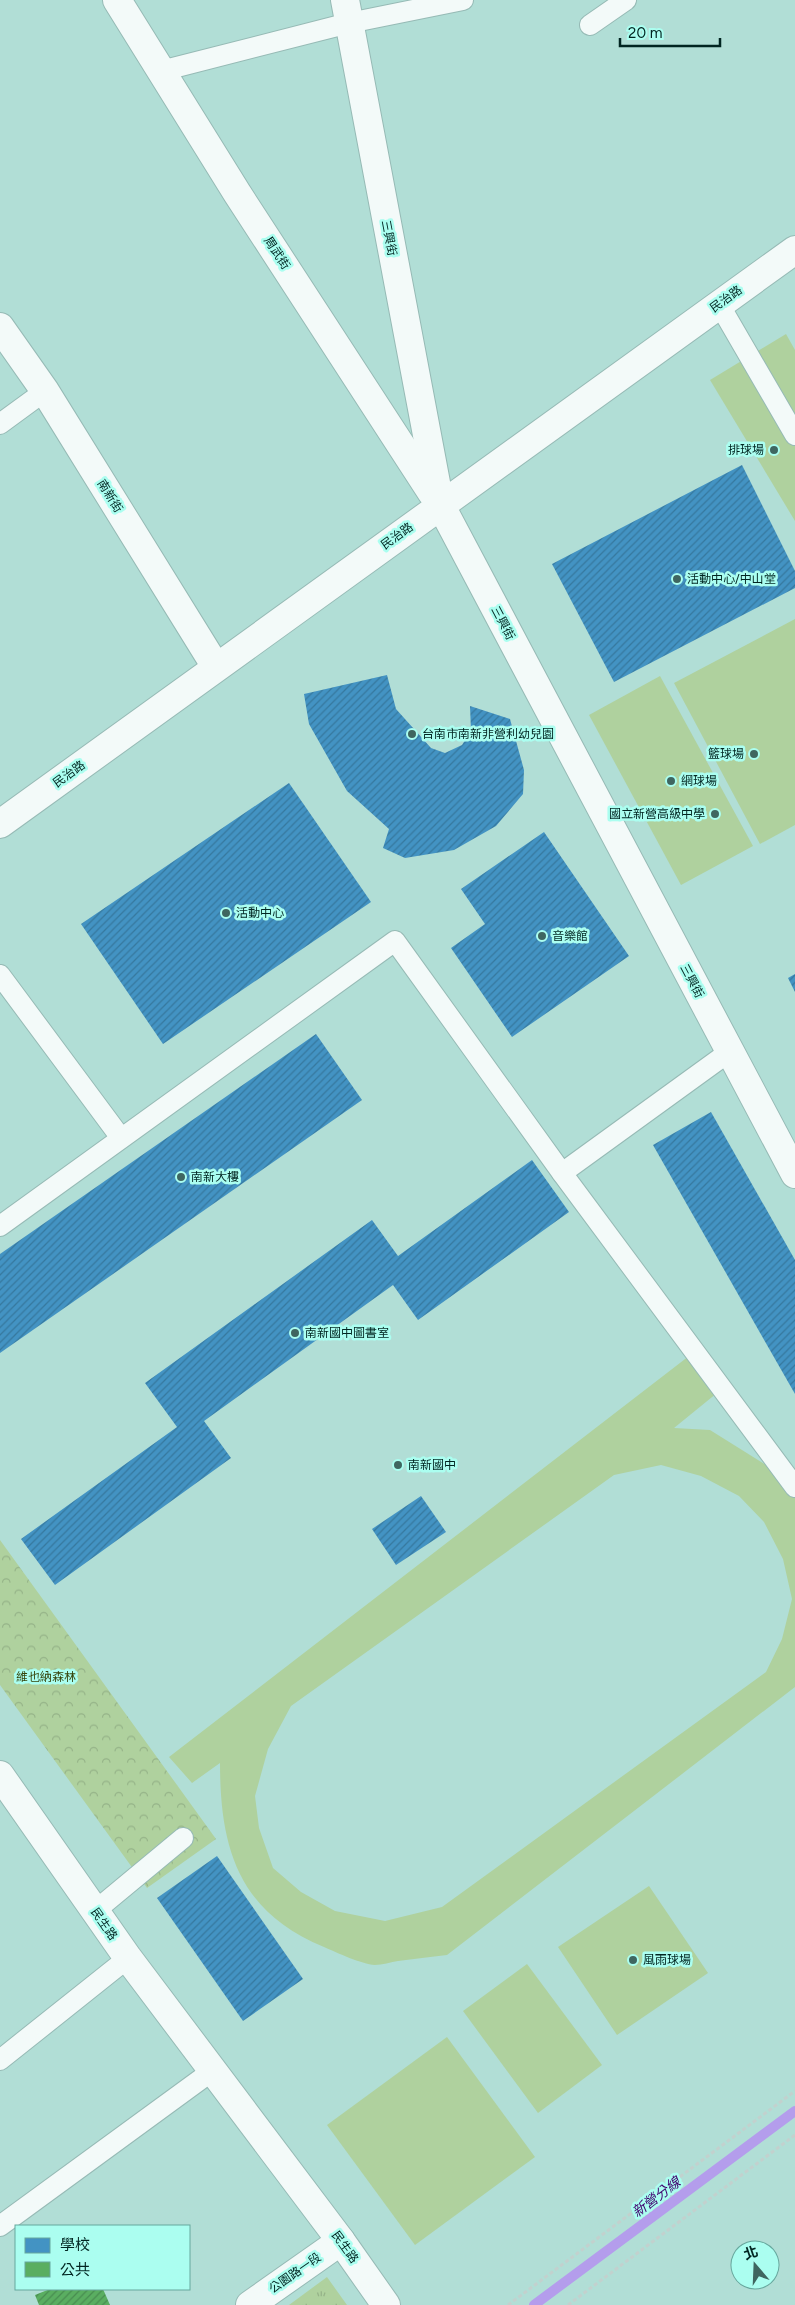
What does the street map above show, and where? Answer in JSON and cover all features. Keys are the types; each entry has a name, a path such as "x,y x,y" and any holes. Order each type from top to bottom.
{"street":[{"name":"周武街","path":"117,0 243,201 440,504"},
{"name":"三興街","path":"347,12 440,504 795,1174"},
{"name":"民治路","path":"0,824 440,504 795,250"},
{"name":"南新街","path":"0,327 45,392 216,667"},
{"name":"民生路","path":"0,1775 128,1958 341,2241 386,2305"},
{"name":"公園路一段","path":"250,2305 341,2241"}],"lane":[{"path":"161,71 347,12 463,0"},
{"path":"590,24 626,0"},
{"path":"719,304 794,431"},
{"path":"0,424 45,392"},
{"path":"0,1226 394,942 562,1173 795,1487"},
{"path":"0,975 121,1138"},
{"path":"562,1173 729,1052"},
{"path":"95,1911 183,1838"},
{"path":"0,2060 128,1958"},
{"path":"0,2226 212,2071"}],"path":[{"path":"508,2305 795,2091"},
{"path":"568,2305 795,2135"}],"green space":[{"name":"排球場","path":"786,334 795,350 795,521 710,380"},
{"name":"籃球場","path":"795,619 795,825 760,844 674,683"},
{"name":"網球場","path":"660,676 753,846 681,885 589,715"},
{"path":"689,1356 717,1393 674,1428 710,1430 766,1465 795,1497 795,1687 447,1955 378,1965 369,1964 343,1955 295,1933 272,1916 254,1896 240,1874 230,1850 224,1823 220,1763 192,1783 169,1757","holes":["661,1465 701,1476 739,1496 764,1522 783,1559 792,1599 782,1639 766,1672 442,1907 385,1921 335,1911 301,1892 273,1868 259,1828 255,1796 268,1749 291,1706 614,1475"]},
{"name":"維也納森林","path":"0,1540 216,1839 147,1888 0,1685"},
{"name":"風雨球場","path":"649,1886 708,1973 617,2035 558,1947"},
{"path":"527,1964 602,2065 538,2113 463,2011"},
{"path":"447,2037 535,2157 415,2245 327,2125"},
{"path":"327,2277 347,2305 289,2305"}],"building: 學校":[{"name":"活動中心/中山堂","path":"742,465 795,571 795,588 614,682 552,564"},
{"path":"387,675 396,709 431,748 445,753 462,745 471,731 470,706 510,719 524,770 523,794 496,826 454,850 405,858 383,848 389,829 347,791 309,724 304,694"},
{"name":"活動中心","path":"289,783 371,902 163,1044 81,924"},
{"name":"音樂館","path":"544,832 629,956 512,1037 451,948 485,924 461,889"},
{"path":"795,974 795,992 788,978"},
{"name":"南新大樓","path":"316,1034 362,1100 0,1353 0,1254"},
{"path":"711,1112 795,1260 795,1394 653,1145"},
{"path":"532,1160 569,1212 418,1320 393,1285 204,1421 231,1458 55,1585 21,1539 177,1427 145,1383 372,1220 398,1256"},
{"path":"421,1496 446,1532 396,1565 372,1529"},
{"path":"217,1856 303,1979 243,2021 157,1898"}],"building: 公共":[{"path":"48,2290 103,2290 110,2305 39,2305 35,2295"}],"waterway":[{"name":"新營分線","path":"534,2305 795,2111"}],"place":[{"name":"排球場","path":"774,450"},
{"name":"活動中心/中山堂","path":"677,579"},
{"name":"台南市南新非營利幼兒園","path":"412,734"},
{"name":"籃球場","path":"754,754"},
{"name":"網球場","path":"671,781"},
{"name":"國立新營高級中學","path":"715,814"},
{"name":"活動中心","path":"226,913"},
{"name":"音樂館","path":"542,936"},
{"name":"南新大樓","path":"181,1177"},
{"name":"南新國中圖書室","path":"295,1333"},
{"name":"南新國中","path":"398,1465"},
{"name":"風雨球場","path":"633,1960"}]}
